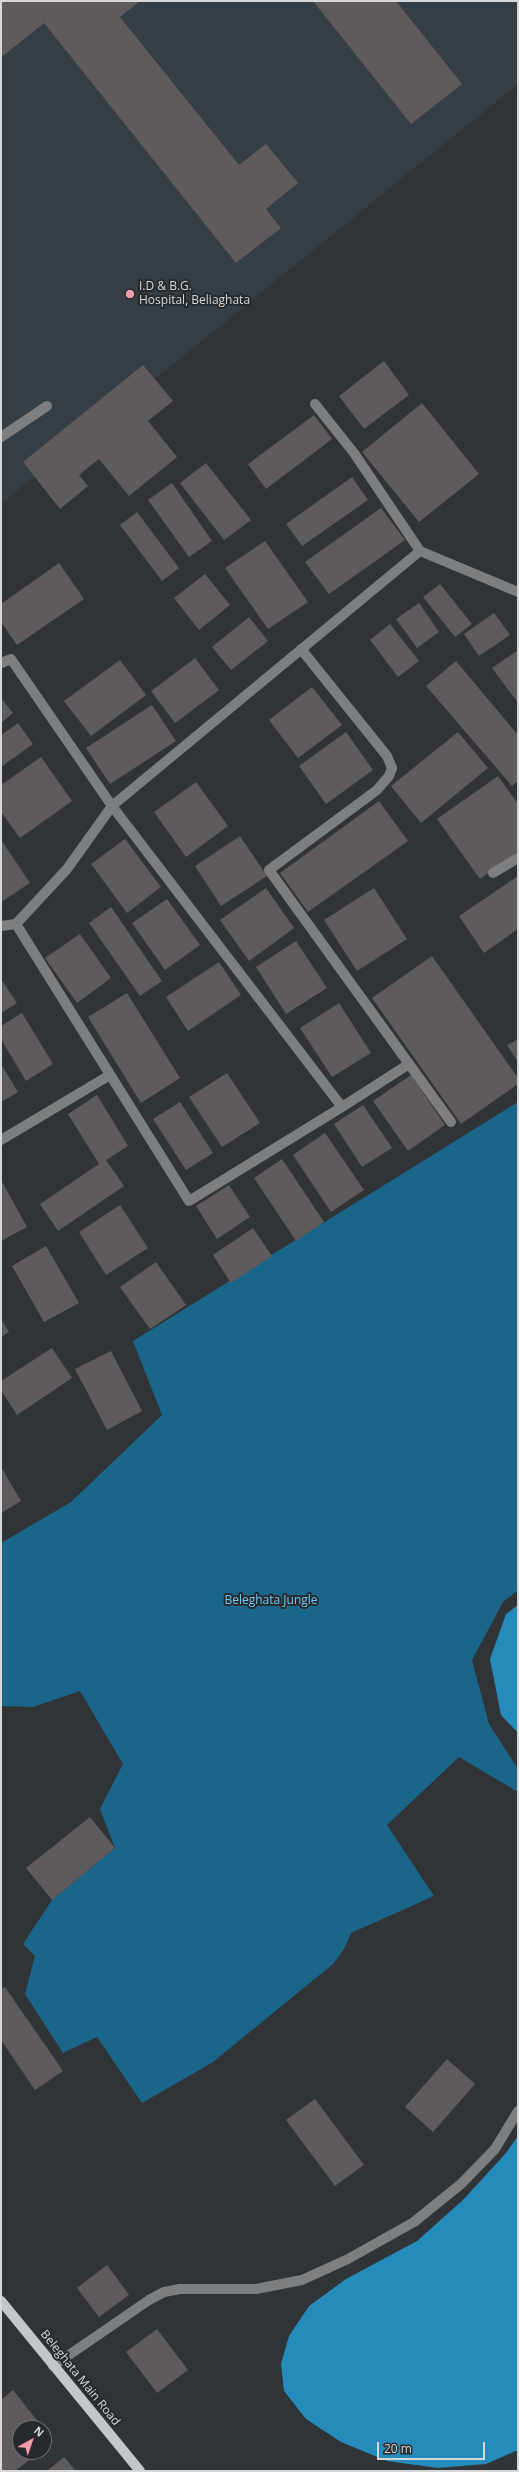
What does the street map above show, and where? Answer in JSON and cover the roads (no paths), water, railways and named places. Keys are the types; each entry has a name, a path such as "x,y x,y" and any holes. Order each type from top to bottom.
{"main road":[{"name":"Beleghata Main Road","path":"1,2301 140,2471"}],"street":[{"path":"315,404 354,453 420,551 518,592"},
{"path":"1,437 47,406"},
{"path":"1,926 16,924 67,868 112,806 420,551"},
{"path":"301,649 387,756 392,768 390,776 377,790 269,870 451,1122"},
{"path":"1,663 11,659 112,806 342,1107"},
{"path":"493,873 518,858"},
{"path":"16,924 189,1201 409,1064"},
{"path":"1,1140 110,1075"},
{"path":"53,2366 149,2300 164,2292 180,2289 256,2289 302,2280 348,2259 414,2222 461,2184 495,2148 518,2111"}],"place":[{"name":"I.D & B.G. Hospital, Beliaghata","path":"130,294"}],"park label":[{"name":"Beleghata Jungle","path":"271,1601"}]}
